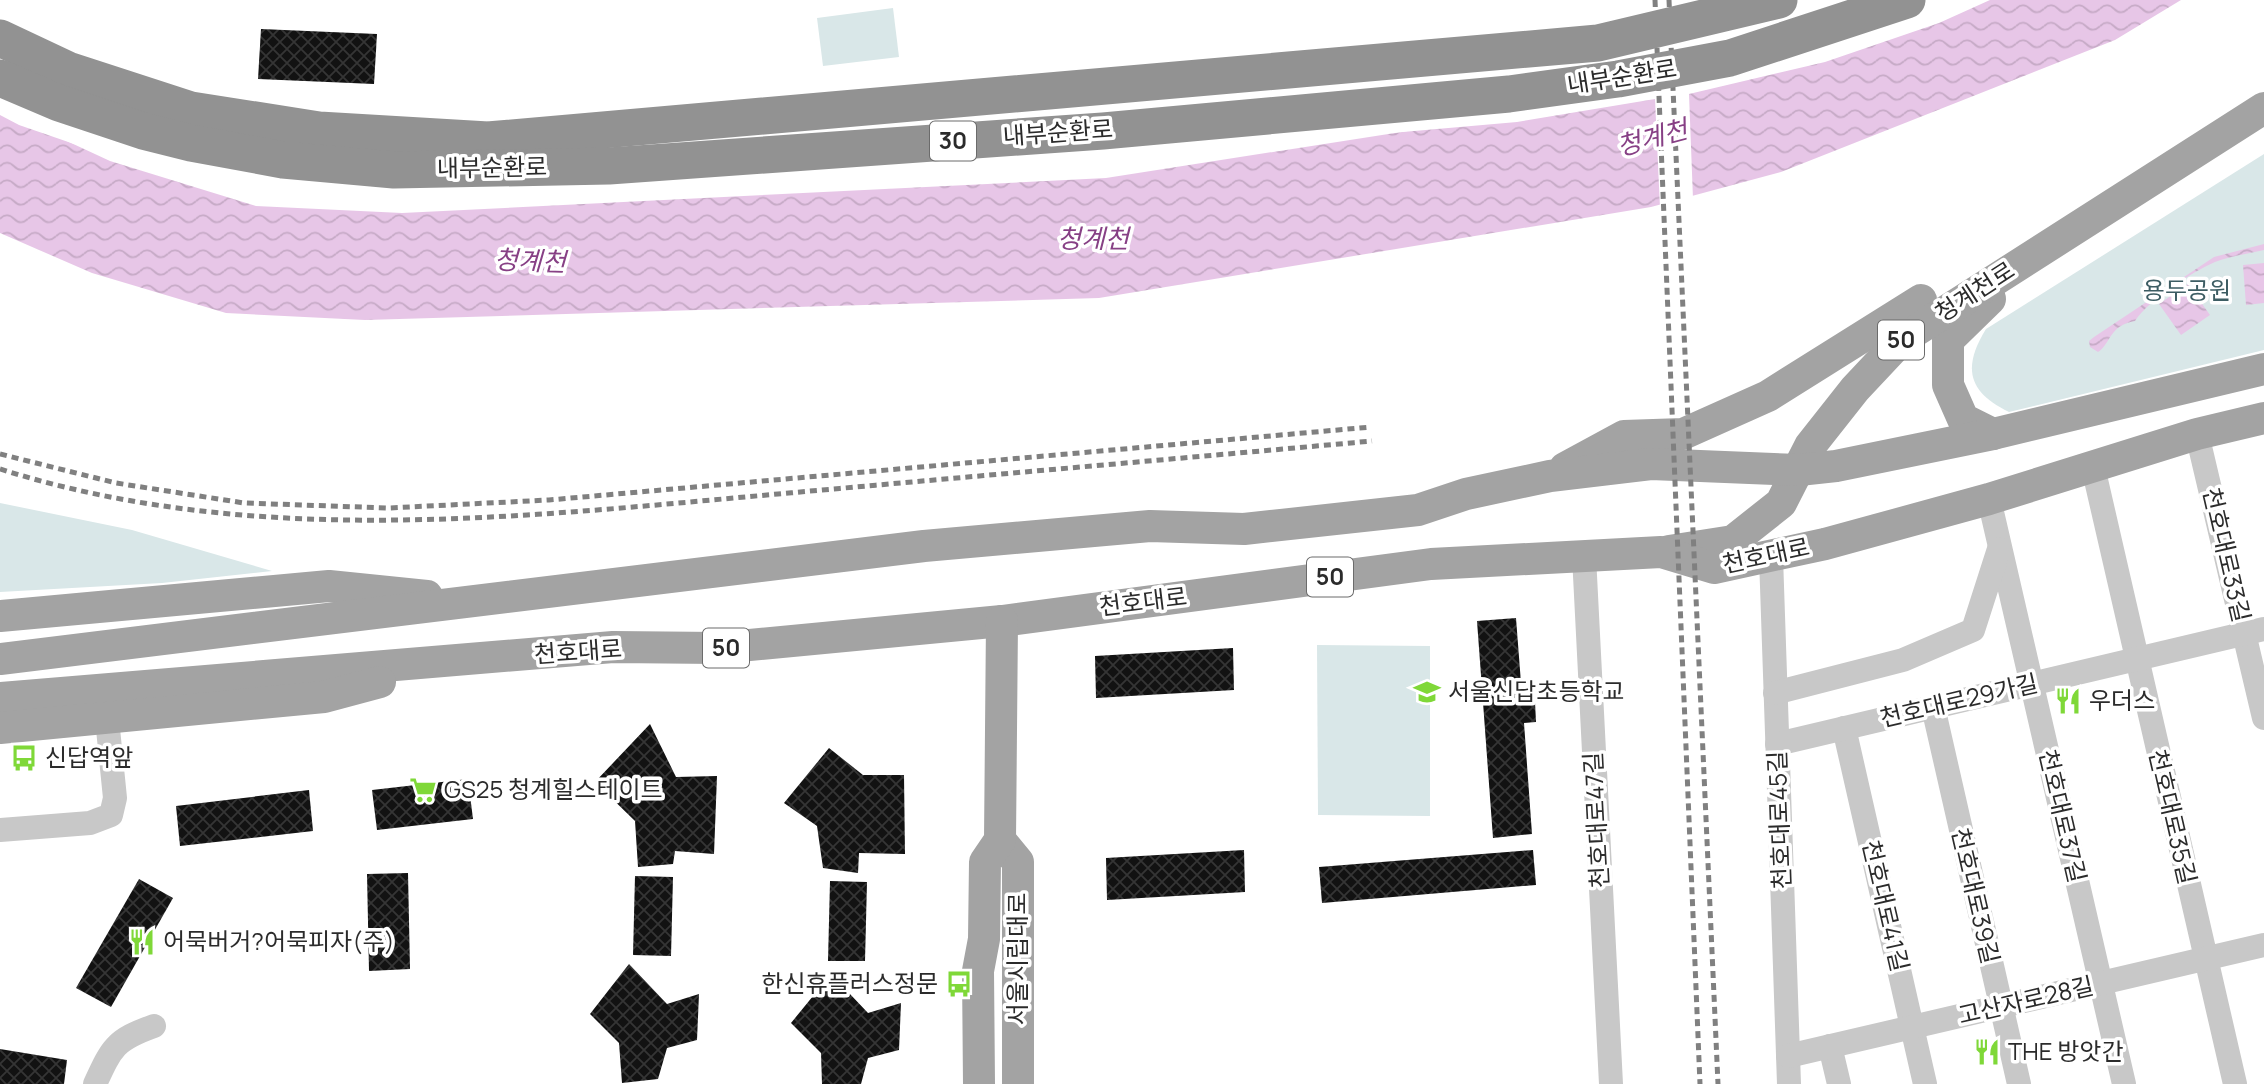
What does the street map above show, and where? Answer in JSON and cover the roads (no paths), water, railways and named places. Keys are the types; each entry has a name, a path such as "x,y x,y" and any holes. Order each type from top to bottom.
{"highway":[{"name":"내부순환로","path":"0,38 68,70 191,110 319,130 488,140 1598,43 1779,0"},
{"name":"내부순환로","path":"0,78 58,103 143,131 283,160 394,170 609,166 1117,130 1509,94 1618,79 1730,58 1907,0"}],"main road":[{"name":"청계천로","path":"1661,552 1733,541 1781,503 1810,446 1855,389 1901,340 2264,108"},
{"path":"1993,434 1963,419 1948,384 1948,340 2040,250"},
{"path":"1550,476 1624,436 1683,434 1768,396 1966,271 2040,250"},
{"path":"0,659 484,602 924,546 1150,526 1244,529 1418,510 1466,494 1550,476 1651,464 1800,470 1836,466 1993,434 2264,369"},
{"name":"천호대로","path":"0,698 449,663 613,647 718,649 1002,621 1431,564 1661,552 1714,568 1772,556 1989,499 2197,434 2264,418"},
{"path":"0,616 329,586 484,602"},
{"name":"서울시립대로","path":"979,1084 978,971 984,939 985,862 1000,840 1002,621"},
{"path":"0,728 324,697 449,663"},
{"name":"서울시립대로","path":"1000,840 1018,863 1018,1084"}],"street":[{"name":"천호대로33길","path":"2197,434 2254,631 2264,718"},
{"name":"천호대로35길","path":"2093,467 2135,659 2235,1084"},
{"name":"천호대로37길","path":"1989,499 2124,1084"},
{"name":"천호대로37길","path":"1775,693 1903,660 1973,630 1999,549"},
{"name":"천호대로47길","path":"1584,556 1611,1084"},
{"name":"천호대로45길","path":"1772,556 1789,1084"},
{"name":"천호대로29가길","path":"1777,744 2254,631"},
{"name":"천호대로39길","path":"1933,707 2019,1084"},
{"path":"0,830 90,822 111,815 115,798 107,719"},
{"name":"천호대로41길","path":"1844,728 1925,1084"},
{"name":"고산자로28길","path":"1788,1056 2264,945"},
{"path":"95,1084 109,1054 124,1037 154,1026"},
{"path":"1830,1046 1839,1084"}],"water":[{"name":"청계천","path":"1954,0 2181,0 2115,40 1781,172 1651,207 1099,298 365,320 226,313 92,273 0,233 0,110 110,161 256,206 402,213 1106,178 1689,87"},
{"path":"2264,244 2264,250 2221,260 2194,273 2171,287 2135,321 2115,330 2098,352 2090,347 2089,341 2094,337 2214,257"},
{"path":"2264,263 2264,303 2246,305 2243,265"},
{"path":"2188,284 2210,315 2181,335 2159,304"}],"railway":[{"path":"1655,0 1700,1084"},
{"path":"1669,0 1718,1084"},
{"path":"0,454 116,483 244,503 389,508 549,500 1371,427"},
{"path":"0,469 95,494 192,510 289,518 387,520 583,511 1372,441"}],"place":[{"name":"서울신답초등학교","path":"1427,692"},
{"name":"우더스","path":"2068,701"},
{"name":"신답역앞","path":"24,758"},
{"name":"GS25 청계힐스테이트","path":"423,790"},
{"name":"어묵버거?어묵피자(주)","path":"142,942"},
{"name":"한신휴플러스정문","path":"959,984"},
{"name":"THE 방앗간","path":"1987,1052"}],"park label":[{"name":"용두공원","path":"2187,291"}]}
